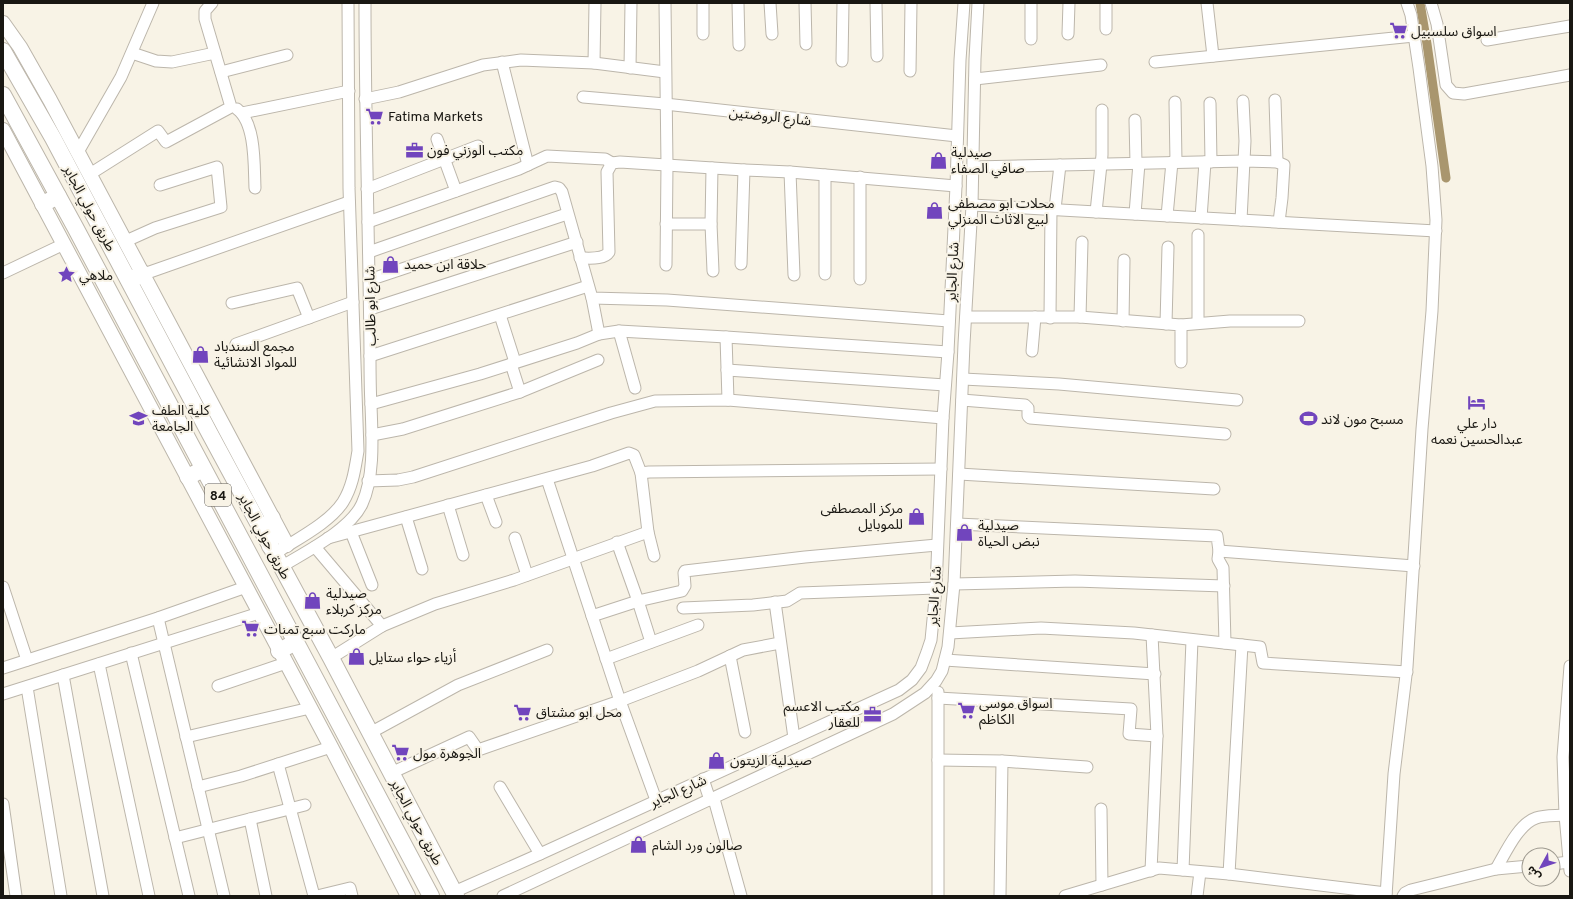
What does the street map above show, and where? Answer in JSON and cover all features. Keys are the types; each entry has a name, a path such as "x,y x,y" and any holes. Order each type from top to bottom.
{"highway":[{"name":"طريق حولي الجاير","path":"3,51 39,112 278,553 331,658 455,894"},
{"name":"طريق حولي الجاير","path":"3,96 58,196 431,896"},
{"path":"43,204 58,196"},
{"path":"129,280 144,274"},
{"path":"188,477 203,469"},
{"path":"272,518 278,553"},
{"path":"283,657 296,642"}],"main road":[{"path":"3,23 20,47 47,94 144,274 272,518"},
{"path":"3,130 331,747 408,896"}],"street":[{"path":"78,152 121,77 153,3"},
{"path":"212,3 205,10 205,19 231,107"},
{"name":"شارع ابو طالب","path":"278,553 334,513 343,502 355,472 358,451 349,202 348,3"},
{"name":"شارع ابو طالب","path":"278,553 312,548 344,527 362,505 368,481 372,434 365,99 365,3"},
{"path":"594,63 595,3"},
{"path":"630,68 631,3"},
{"path":"665,3 665,104 667,165 666,265"},
{"path":"703,3 703,34"},
{"path":"738,3 739,45"},
{"path":"770,3 772,34"},
{"path":"805,3 806,44"},
{"path":"842,61 843,3"},
{"path":"876,3 877,56"},
{"path":"910,71 911,3"},
{"name":"شارع الجاير","path":"455,894 656,800 899,690 912,680 921,668 931,640 936,588 943,418 948,352 956,186 960,60 964,3"},
{"name":"شارع الجاير","path":"503,896 712,800 893,714 925,693 936,681 942,671 950,633 954,584 974,166 975,59 978,3"},
{"path":"1031,3 1031,39"},
{"path":"1068,34 1069,3"},
{"path":"1106,3 1106,30"},
{"path":"1207,3 1213,56"},
{"path":"1065,896 1159,868 1229,874 1386,895 1394,774 1407,672 1422,429 1432,311 1436,231 1432,166 1411,15 1407,3"},
{"path":"1431,3 1437,24 1446,85 1453,93 1464,94 1570,75"},
{"path":"1487,40 1570,26"},
{"path":"1155,62 1414,36"},
{"path":"348,44 365,43"},
{"path":"132,53 156,61 172,62 215,53"},
{"path":"221,72 287,55"},
{"path":"960,60 975,59"},
{"path":"365,99 399,92 483,65 521,60 594,63 665,72"},
{"path":"502,62 528,165"},
{"path":"975,79 1101,65"},
{"path":"242,113 348,91"},
{"name":"شارع الروضتين","path":"582,97 665,104 957,136"},
{"path":"1275,100 1277,162"},
{"path":"1241,220 1244,161 1243,101"},
{"path":"1167,216 1174,162 1175,102"},
{"path":"1201,218 1208,162 1210,103"},
{"path":"90,174 158,131 166,142 231,107 242,113 251,130 256,188"},
{"path":"1096,212 1102,155 1102,110"},
{"path":"1135,120 1137,163 1135,214"},
{"path":"437,139 456,191"},
{"path":"367,189 478,146"},
{"path":"368,222 528,165 547,156 605,159 612,163 620,162 825,174 956,186"},
{"path":"974,166 1244,161 1277,162 1284,165 1279,222"},
{"path":"580,258 603,257 609,252 607,172 612,163"},
{"path":"1050,318 1053,209 1060,165"},
{"path":"126,241 155,228 221,207 217,167 160,185"},
{"path":"712,168 711,224 713,270"},
{"path":"740,264 744,170"},
{"path":"790,172 794,274"},
{"path":"825,174 825,274"},
{"path":"860,177 860,279"},
{"path":"369,252 555,187 559,188 562,192 567,214 577,242 580,258 592,298 599,334"},
{"path":"144,274 349,202"},
{"path":"972,205 1436,231"},
{"path":"369,280 567,214"},
{"path":"666,224 711,224"},
{"path":"1198,235 1198,323"},
{"path":"370,309 577,242"},
{"path":"1080,317 1082,242"},
{"path":"3,273 64,244"},
{"path":"1166,324 1168,247"},
{"path":"1123,321 1124,260"},
{"path":"370,356 588,286"},
{"path":"232,303 297,288 309,318"},
{"path":"592,298 667,300 949,321"},
{"path":"236,344 353,302"},
{"path":"500,315 520,392"},
{"path":"966,317 1080,317 1181,325 1230,320 1298,321"},
{"path":"1032,352 1035,318"},
{"path":"1181,325 1181,362"},
{"path":"619,331 635,388"},
{"path":"371,404 513,363 577,343 599,334 619,331 948,352"},
{"path":"726,337 728,400"},
{"path":"372,434 403,429 520,392 598,360"},
{"path":"727,370 945,385"},
{"path":"963,379 1059,384 1237,400"},
{"path":"368,481 398,480 413,477 611,413 655,401 728,400 943,418"},
{"path":"962,400 1025,404 1028,408 1028,416 1030,418 1225,434"},
{"path":"328,538 547,479 592,466 629,453 634,455 641,473 648,532 654,556"},
{"path":"641,473 941,470"},
{"path":"959,474 1214,489"},
{"path":"547,479 620,701 656,800"},
{"path":"486,495 496,522"},
{"path":"448,505 463,555"},
{"path":"406,517 422,569"},
{"path":"957,524 1217,536 1219,551 1218,559 1223,568 1225,643"},
{"path":"351,532 372,585"},
{"path":"331,658 382,626 435,604 527,575 648,532"},
{"path":"301,537 303,545 312,548 382,626"},
{"path":"515,538 527,575"},
{"path":"617,542 651,642"},
{"path":"592,616 638,601 682,591 685,586 685,571 937,544"},
{"path":"1219,551 1414,566"},
{"path":"954,584 1075,581 1224,586"},
{"path":"3,587 27,660"},
{"path":"3,668 158,618 246,587"},
{"path":"683,608 787,601 800,593 936,588"},
{"path":"775,602 794,738"},
{"path":"3,694 259,613"},
{"path":"158,618 224,896"},
{"path":"606,659 698,625"},
{"path":"950,633 1041,628 1152,635 1260,647 1263,663 1407,672"},
{"path":"1150,871 1157,736 1152,635"},
{"path":"1183,870 1192,640"},
{"path":"391,773 469,736 478,750 620,701 698,671 743,650 780,643"},
{"path":"1229,874 1242,645"},
{"path":"370,733 458,685 547,650"},
{"path":"131,653 189,896"},
{"path":"730,656 745,732"},
{"path":"218,686 283,657"},
{"path":"945,660 1155,674"},
{"path":"99,664 149,896"},
{"path":"1570,666 1563,750 1565,815 1570,867"},
{"path":"63,675 103,896"},
{"path":"936,681 938,698 938,896"},
{"path":"27,686 61,896"},
{"path":"938,698 1130,709 1130,734 1157,736"},
{"path":"186,737 310,708"},
{"path":"198,787 331,747"},
{"path":"938,760 1002,761 1087,767"},
{"path":"1000,896 1002,761"},
{"path":"278,764 314,896"},
{"path":"704,779 712,800 741,896"},
{"path":"500,787 540,854"},
{"path":"175,838 305,805"},
{"path":"1101,809 1102,885"},
{"path":"3,810 7,858 16,896"},
{"path":"1496,870 1516,836 1529,822 1536,818 1565,815"},
{"path":"250,819 266,896"},
{"path":"1403,896 1405,892 1411,890 1496,870 1521,867"},
{"path":"1197,896 1200,872"},
{"path":"317,896 350,888 352,896"}],"waterway":[{"path":"1420,3 1446,178"}],"place":[{"name":"اسواق سلسبيل","path":"1398,31"},
{"name":"Fatima Markets","path":"375,116"},
{"name":"مكتب الوزني فون","path":"414,150"},
{"name":"صيدلية صافي الصفاء","path":"938,160"},
{"name":"محلات ابو مصطفى لبيع الاثاث المنزلي","path":"935,211"},
{"name":"حلاقة ابن حميد","path":"391,264"},
{"name":"ملاهي","path":"66,275"},
{"name":"مجمع السندباد للمواد الانشائية","path":"201,354"},
{"name":"دار علي عبدالحسين نعمه","path":"1477,403"},
{"name":"كلية الطف الجامعة","path":"139,418"},
{"name":"مسبح مون لاند","path":"1308,419"},
{"name":"مركز المصطفى للموبايل","path":"916,516"},
{"name":"صيدلية نبض الحياة","path":"965,533"},
{"name":"صيدلية مركز كربلاء","path":"313,601"},
{"name":"ماركت سبع تمنات","path":"251,629"},
{"name":"أزياء حواء ستايل","path":"356,657"},
{"name":"اسواق موسى الكاظم","path":"966,711"},
{"name":"محل ابو مشتاق","path":"523,712"},
{"name":"مكتب الاعسم للعقار","path":"873,714"},
{"name":"الجوهرة مول","path":"400,753"},
{"name":"صيدلية الزيتون","path":"717,760"},
{"name":"صالون ورد الشام","path":"639,845"}]}
